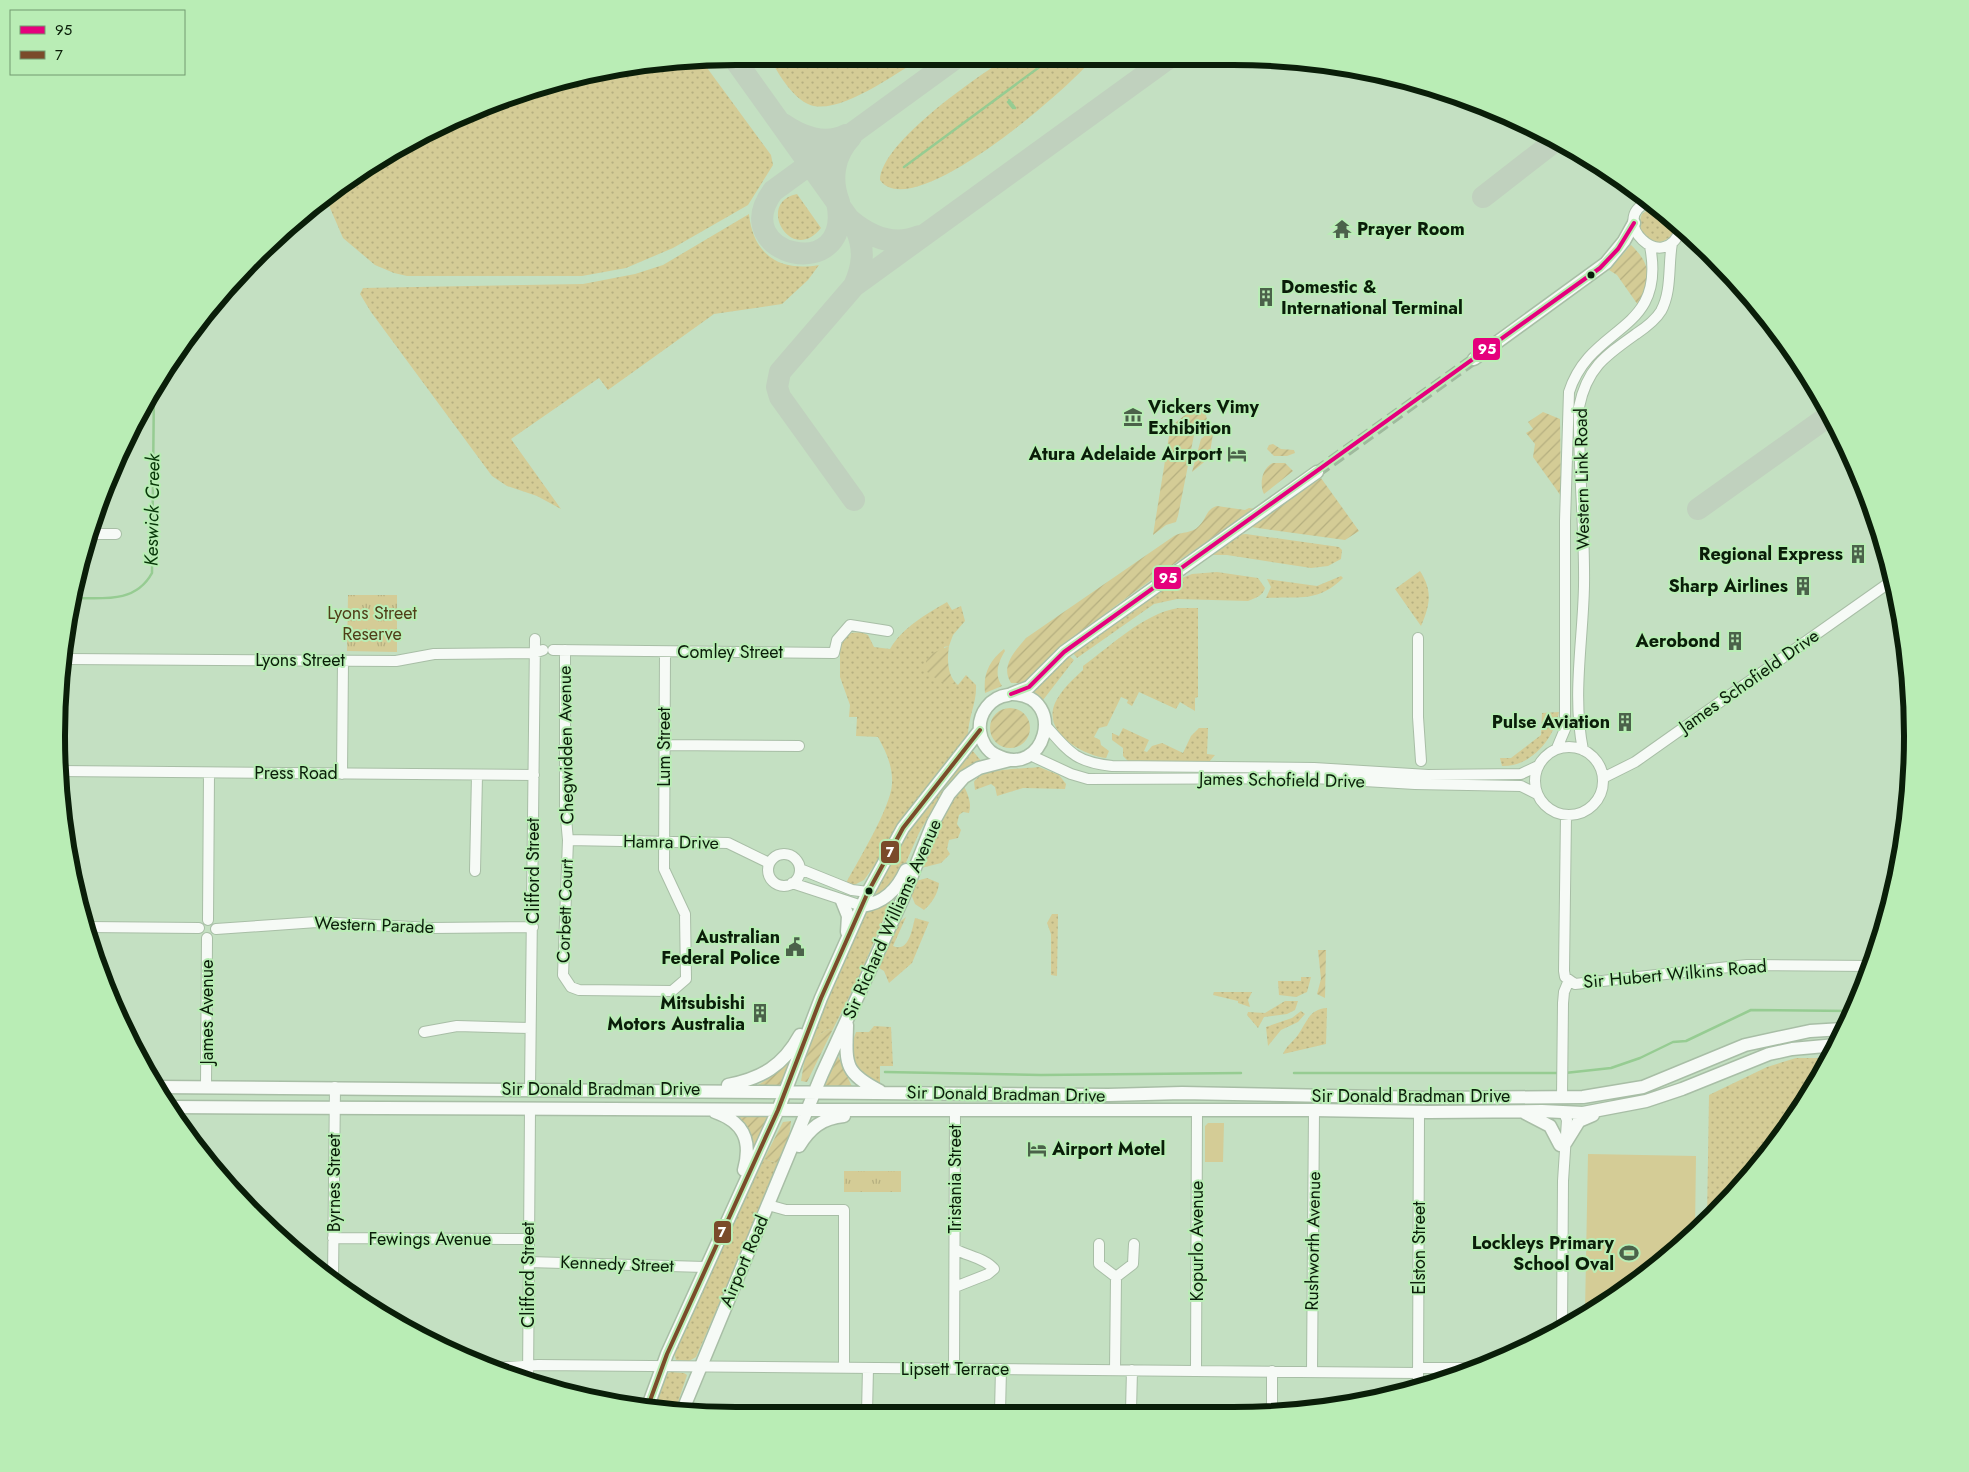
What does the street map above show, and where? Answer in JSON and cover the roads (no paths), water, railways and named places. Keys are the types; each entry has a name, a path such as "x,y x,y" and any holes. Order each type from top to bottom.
{"main road":[{"path":"1474,359 1606,263 1624,241 1634,223"},
{"path":"1009,694 1025,696 1037,704 1044,715 1046,726 1044,738 1039,747 1030,755 1010,760 1001,758 986,747 980,730 985,709 996,699 1009,694 1029,687 1064,652 1317,472"},
{"name":"Sir Richard Williams Avenue","path":"778,1110 821,998 868,892 902,828 980,730"},
{"name":"Sir Richard Williams Avenue","path":"807,1110 904,898 933,823 949,794 964,778 979,768 1010,760"},
{"path":"862,906 882,900 900,884 916,848 933,823"},
{"path":"842,901 846,909 848,923 843,949"},
{"path":"693,1090 740,1083 771,1071 792,1051 821,998"},
{"path":"848,1020 846,1055 849,1068 861,1081 882,1092"},
{"name":"Sir Donald Bradman Drive","path":"165,1087 1108,1095 1182,1093 1428,1098 1582,1097 1643,1086 1745,1045 1810,1031 1837,1029"},
{"name":"Sir Donald Bradman Drive","path":"177,1107 708,1110 1314,1110 1564,1113 1604,1110 1646,1101 1682,1089 1769,1054 1792,1049 1828,1046"},
{"path":"1108,1095 1188,1102 1197,1111"},
{"path":"1532,1097 1554,1105 1564,1113 1582,1097"},
{"path":"708,1110 734,1121 746,1140 748,1149 746,1163 737,1197"},
{"name":"Airport Road","path":"650,1401 662,1366 705,1267 778,1110"},
{"name":"Airport Road","path":"685,1405 807,1110"},
{"path":"782,1172 802,1142 817,1124 832,1117 896,1110"},
{"path":"1522,1111 1548,1124 1563,1144 1578,1122 1604,1110"}],"street":[{"path":"1643,205 1639,208 1634,223 1638,237 1650,246 1664,246 1672,243 1678,234"},
{"name":"Western Link Road","path":"1584,750 1579,728 1578,706 1584,586 1579,407 1587,379 1604,356 1644,328 1660,312 1668,295 1672,243"},
{"name":"Western Link Road","path":"1557,748 1565,729 1566,502 1569,392 1574,378 1587,357 1630,322 1644,305 1654,275 1650,246"},
{"path":"97,534 116,534"},
{"name":"James Schofield Drive","path":"1603,778 1635,762 1886,585"},
{"name":"Comley Street","path":"543,651 834,653 837,640 850,624 888,631"},
{"path":"1418,638 1418,717 1421,762 1428,775"},
{"name":"Clifford Street","path":"530,1089 534,775 543,651 535,640"},
{"name":"Chegwidden Avenue","path":"565,650 565,808 568,840"},
{"name":"Lyons Street","path":"70,658 396,661 434,654 543,651"},
{"name":"Lum Street","path":"664,842 665,652"},
{"path":"342,774 343,660"},
{"name":"James Schofield Drive","path":"1046,726 1072,755 1094,764 1120,766 1314,768 1428,775 1521,774 1538,766"},
{"path":"664,745 799,746"},
{"path":"1575,747 1584,750 1597,761 1603,778 1601,792 1593,805 1580,813 1566,815 1548,808 1537,794 1534,777 1538,766 1546,755 1557,748 1575,747"},
{"name":"James Schofield Drive","path":"1030,755 1071,774 1088,778 1314,778 1415,784 1521,786 1537,794"},
{"path":"1414,774 1421,762"},
{"name":"Press Road","path":"66,772 534,775"},
{"path":"208,920 209,773"},
{"path":"475,871 477,775"},
{"path":"1562,1097 1563,1004 1564,992 1569,980 1564,971 1566,815"},
{"name":"Hamra Drive","path":"568,840 728,843 769,863"},
{"name":"Corbett Court","path":"568,840 563,975 566,983 579,990 672,991 686,979 685,914 664,870 664,842"},
{"path":"786,853 795,857 800,869 797,880 792,884 782,886 773,882 767,873 769,863 776,855 786,853"},
{"path":"800,869 852,890 868,892"},
{"path":"792,884 862,906"},
{"path":"208,920 215,924 216,928 212,936 207,938 200,934 198,928 203,921 208,920"},
{"name":"Western Parade","path":"216,928 317,922 431,928 533,927"},
{"path":"93,927 198,928"},
{"name":"James Avenue","path":"206,1086 207,938"},
{"name":"Sir Hubert Wilkins Road","path":"1569,980 1575,984 1587,984 1747,966 1863,966"},
{"path":"424,1032 457,1026 530,1028"},
{"name":"Byrnes Street","path":"333,1272 335,1087"},
{"name":"Clifford Street","path":"528,1373 530,1109"},
{"name":"Tristania Street","path":"954,1369 955,1110"},
{"name":"Rushworth Avenue","path":"1312,1372 1314,1110"},
{"name":"Kopurlo Avenue","path":"1196,1370 1197,1111"},
{"name":"Elston Street","path":"1418,1381 1419,1112"},
{"path":"1562,1320 1563,1144 1560,1120 1564,1113"},
{"path":"768,1205 786,1210 844,1210 844,1368"},
{"name":"Fewings Avenue","path":"333,1238 528,1239"},
{"path":"1099,1244 1099,1264 1116,1277"},
{"path":"1116,1277 1133,1264 1134,1244"},
{"name":"Tristania Street","path":"955,1249 965,1255 989,1262 994,1269 988,1274 955,1287"},
{"name":"Kennedy Street","path":"528,1262 705,1267"},
{"path":"1115,1370 1116,1277"},
{"name":"Lipsett Terrace","path":"508,1367 528,1365 1312,1372 1455,1369"},
{"path":"867,1407 868,1368"},
{"path":"1000,1407 1001,1369"},
{"path":"1131,1407 1132,1370"},
{"path":"1272,1371 1272,1406"}],"waterway":[{"path":"904,167 1042,65"},
{"path":"1009,100 1015,108"},
{"path":"1008,102 1013,108"},
{"name":"Keswick Creek","path":"80,598 106,598 127,595 145,583 152,573 154,402"},
{"path":"1565,1073 1611,1068 1640,1058 1673,1042 1686,1041 1751,1010 1845,1011"},
{"path":"885,1072 1041,1075 1241,1073"},
{"path":"1294,1073 1559,1073"}],"tunnel":[{"path":"1317,472 1474,359"}],"place":[{"name":"Prayer Room","path":"1342,229"},
{"name":"Domestic & International Terminal","path":"1266,297"},
{"name":"Vickers Vimy Exhibition","path":"1133,417"},
{"name":"Atura Adelaide Airport","path":"1237,454"},
{"name":"Regional Express","path":"1858,554"},
{"name":"Sharp Airlines","path":"1803,586"},
{"name":"Aerobond","path":"1735,641"},
{"name":"Pulse Aviation","path":"1625,722"},
{"name":"Australian Federal Police","path":"795,947"},
{"name":"Mitsubishi Motors Australia","path":"760,1013"},
{"name":"Airport Motel","path":"1037,1149"},
{"name":"Lockleys Primary School Oval","path":"1629,1253"}],"park label":[{"name":"Lyons Street Reserve","path":"372,623"}]}
